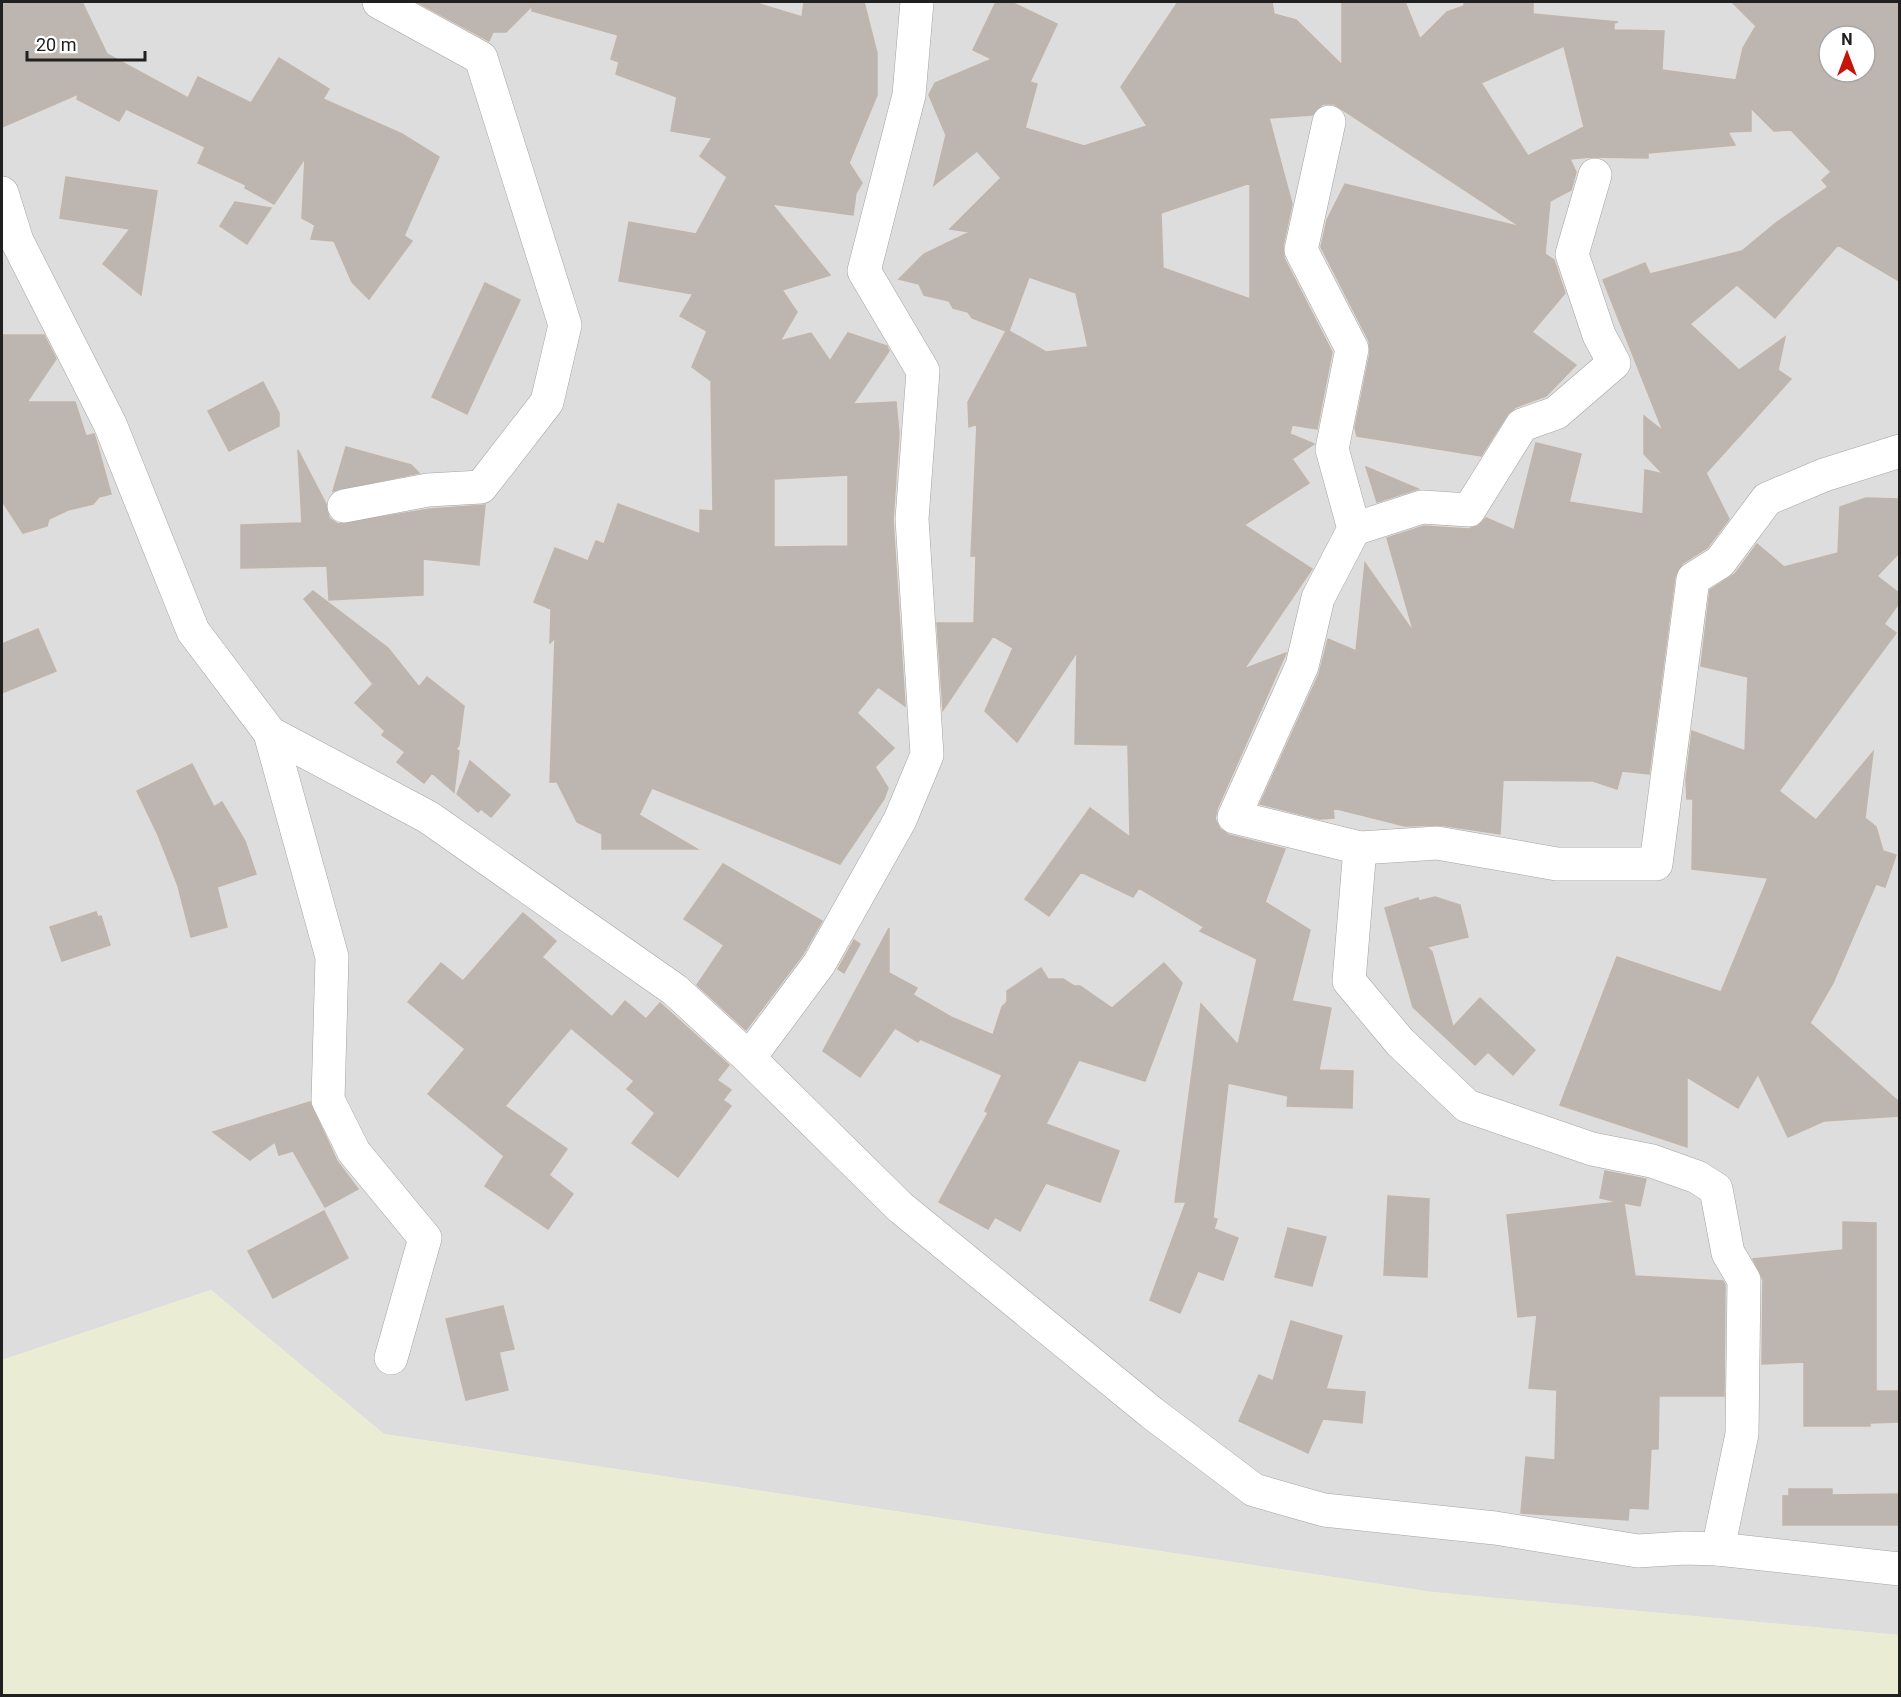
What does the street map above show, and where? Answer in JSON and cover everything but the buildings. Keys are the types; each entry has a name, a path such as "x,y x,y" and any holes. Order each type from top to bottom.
{"street":[{"path":"344,506 428,490 481,487 547,402 565,326 481,58 379,2"},
{"path":"749,1058 819,964 900,820 927,755 912,519 923,371 864,271 909,95 917,2"},
{"path":"1329,122 1301,250 1352,348 1332,449 1354,529 1318,598 1302,666 1234,817 1360,848 1437,843 1557,864 1656,864 1693,579 1720,562 1767,499 1824,475 1899,451"},
{"path":"1354,529 1422,507 1469,510 1522,425 1556,413 1614,363 1599,335 1572,254 1595,175"},
{"path":"2,193 17,241 110,424 193,631 270,733 332,957 328,1100 354,1152 425,1238 392,1358"},
{"path":"270,733 428,818 675,990 749,1058 900,1207 1152,1413 1254,1490 1324,1510 1495,1528 1638,1551 1685,1548 1718,1549 1899,1569"},
{"path":"1360,848 1350,981 1416,1058 1467,1106 1592,1149 1652,1161 1697,1177 1716,1189 1728,1253 1744,1280 1742,1434 1718,1549"}],"shaded area":[{"path":"2,2 1899,2 1899,1635 1432,1592 384,1434 211,1290 2,1360"}],"green space":[{"path":"211,1290 384,1434 1432,1592 1899,1635 1899,1695 2,1695 2,1360"}]}
